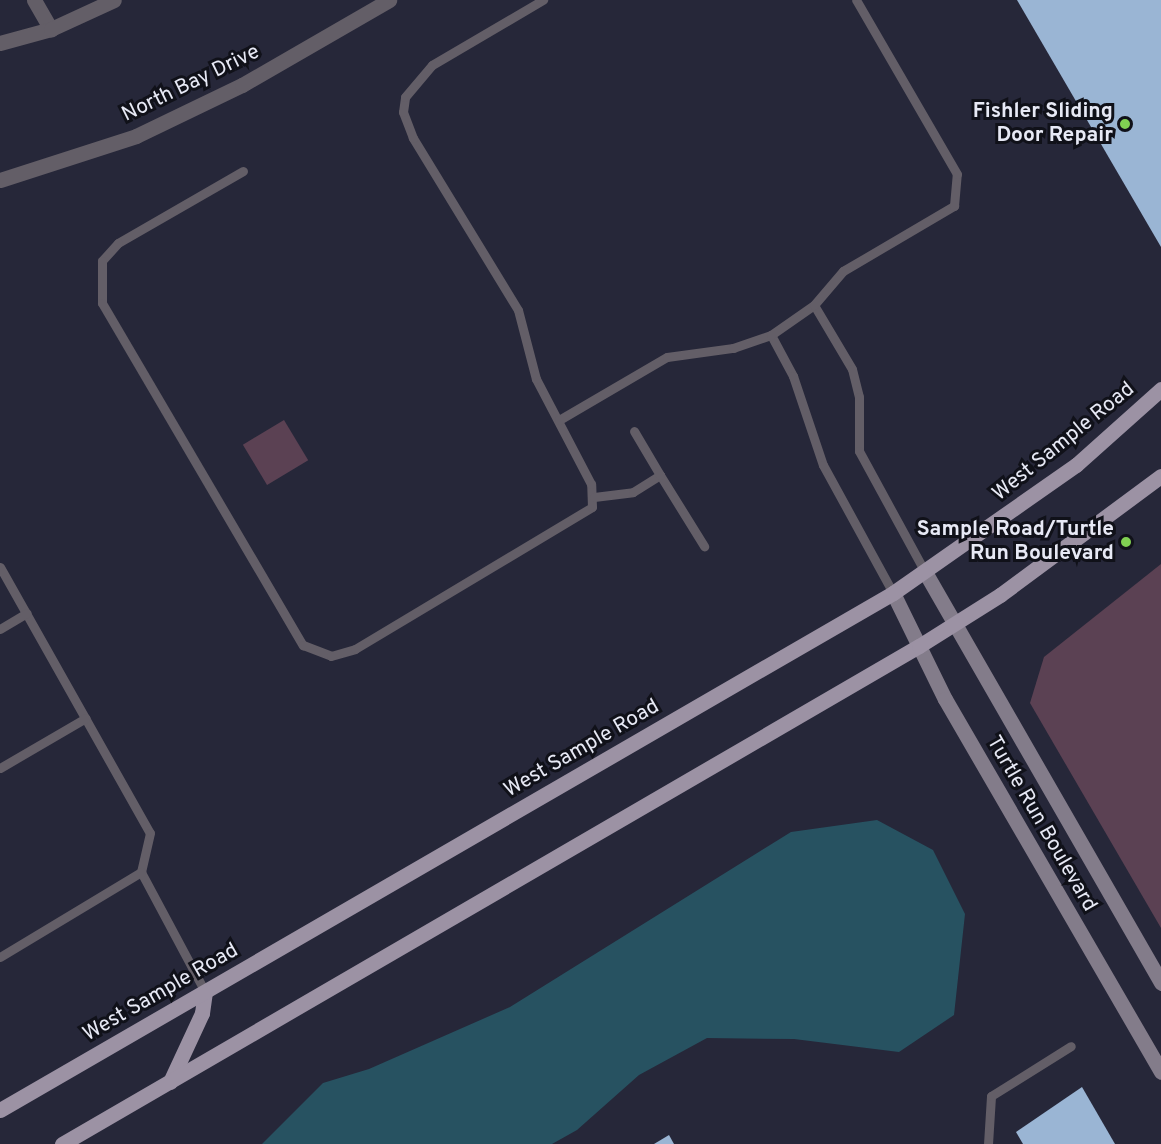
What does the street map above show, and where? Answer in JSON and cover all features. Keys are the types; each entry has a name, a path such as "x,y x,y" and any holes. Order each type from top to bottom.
{"main road":[{"name":"West Sample Road","path":"0,1110 893,593 1076,465 1161,389"},
{"path":"62,1144 919,646 954,624 1161,476"},
{"path":"170,1082 202,1013 205,992"}],"street":[{"path":"34,0 51,29"},
{"path":"0,43 51,29 114,0"},
{"name":"North Bay Drive","path":"0,180 136,136 242,85 389,0"},
{"name":"Turtle Run Boulevard","path":"925,572 1161,983"},
{"name":"Turtle Run Boulevard","path":"893,593 945,699 1161,1072"}],"lane":[{"path":"543,0 432,65 405,97 403,112 413,138 518,310 536,379 559,420 594,497"},
{"path":"559,420 667,357 733,348 771,335 814,305 843,271 954,206 959,191 957,174 856,0"},
{"path":"243,171 118,243 102,261 98,279 102,303 303,645 332,656 355,649 582,516 594,497"},
{"path":"814,305 852,369 860,397 859,451 866,469 925,572"},
{"path":"771,335 793,376 823,465 893,593"},
{"path":"634,431 704,546"},
{"path":"594,497 633,492 660,475"},
{"path":"0,567 150,833 141,872 205,992"},
{"path":"0,629 27,613"},
{"path":"0,768 86,717"},
{"path":"0,957 141,872"},
{"path":"988,1144 991,1096 1071,1046"}],"shaded area":[{"path":"284,420 308,460 267,485 243,445"},
{"path":"1161,564 1161,928 1030,703 1044,657"}],"water":[{"path":"877,820 933,850 965,914 954,1015 899,1052 794,1039 707,1038 639,1075 577,1130 552,1144 262,1144 323,1083 369,1069 510,1007 791,832"}],"building":[{"name":"Fishler Sliding Door Repair","path":"1017,0 1161,0 1161,247"},
{"path":"1082,1087 1115,1144 1023,1144 1016,1132"},
{"path":"669,1135 674,1144 654,1144"}],"place":[{"name":"Fishler Sliding Door Repair","path":"1125,124"},
{"name":"Sample Road/Turtle Run Boulevard","path":"1126,542"}]}
